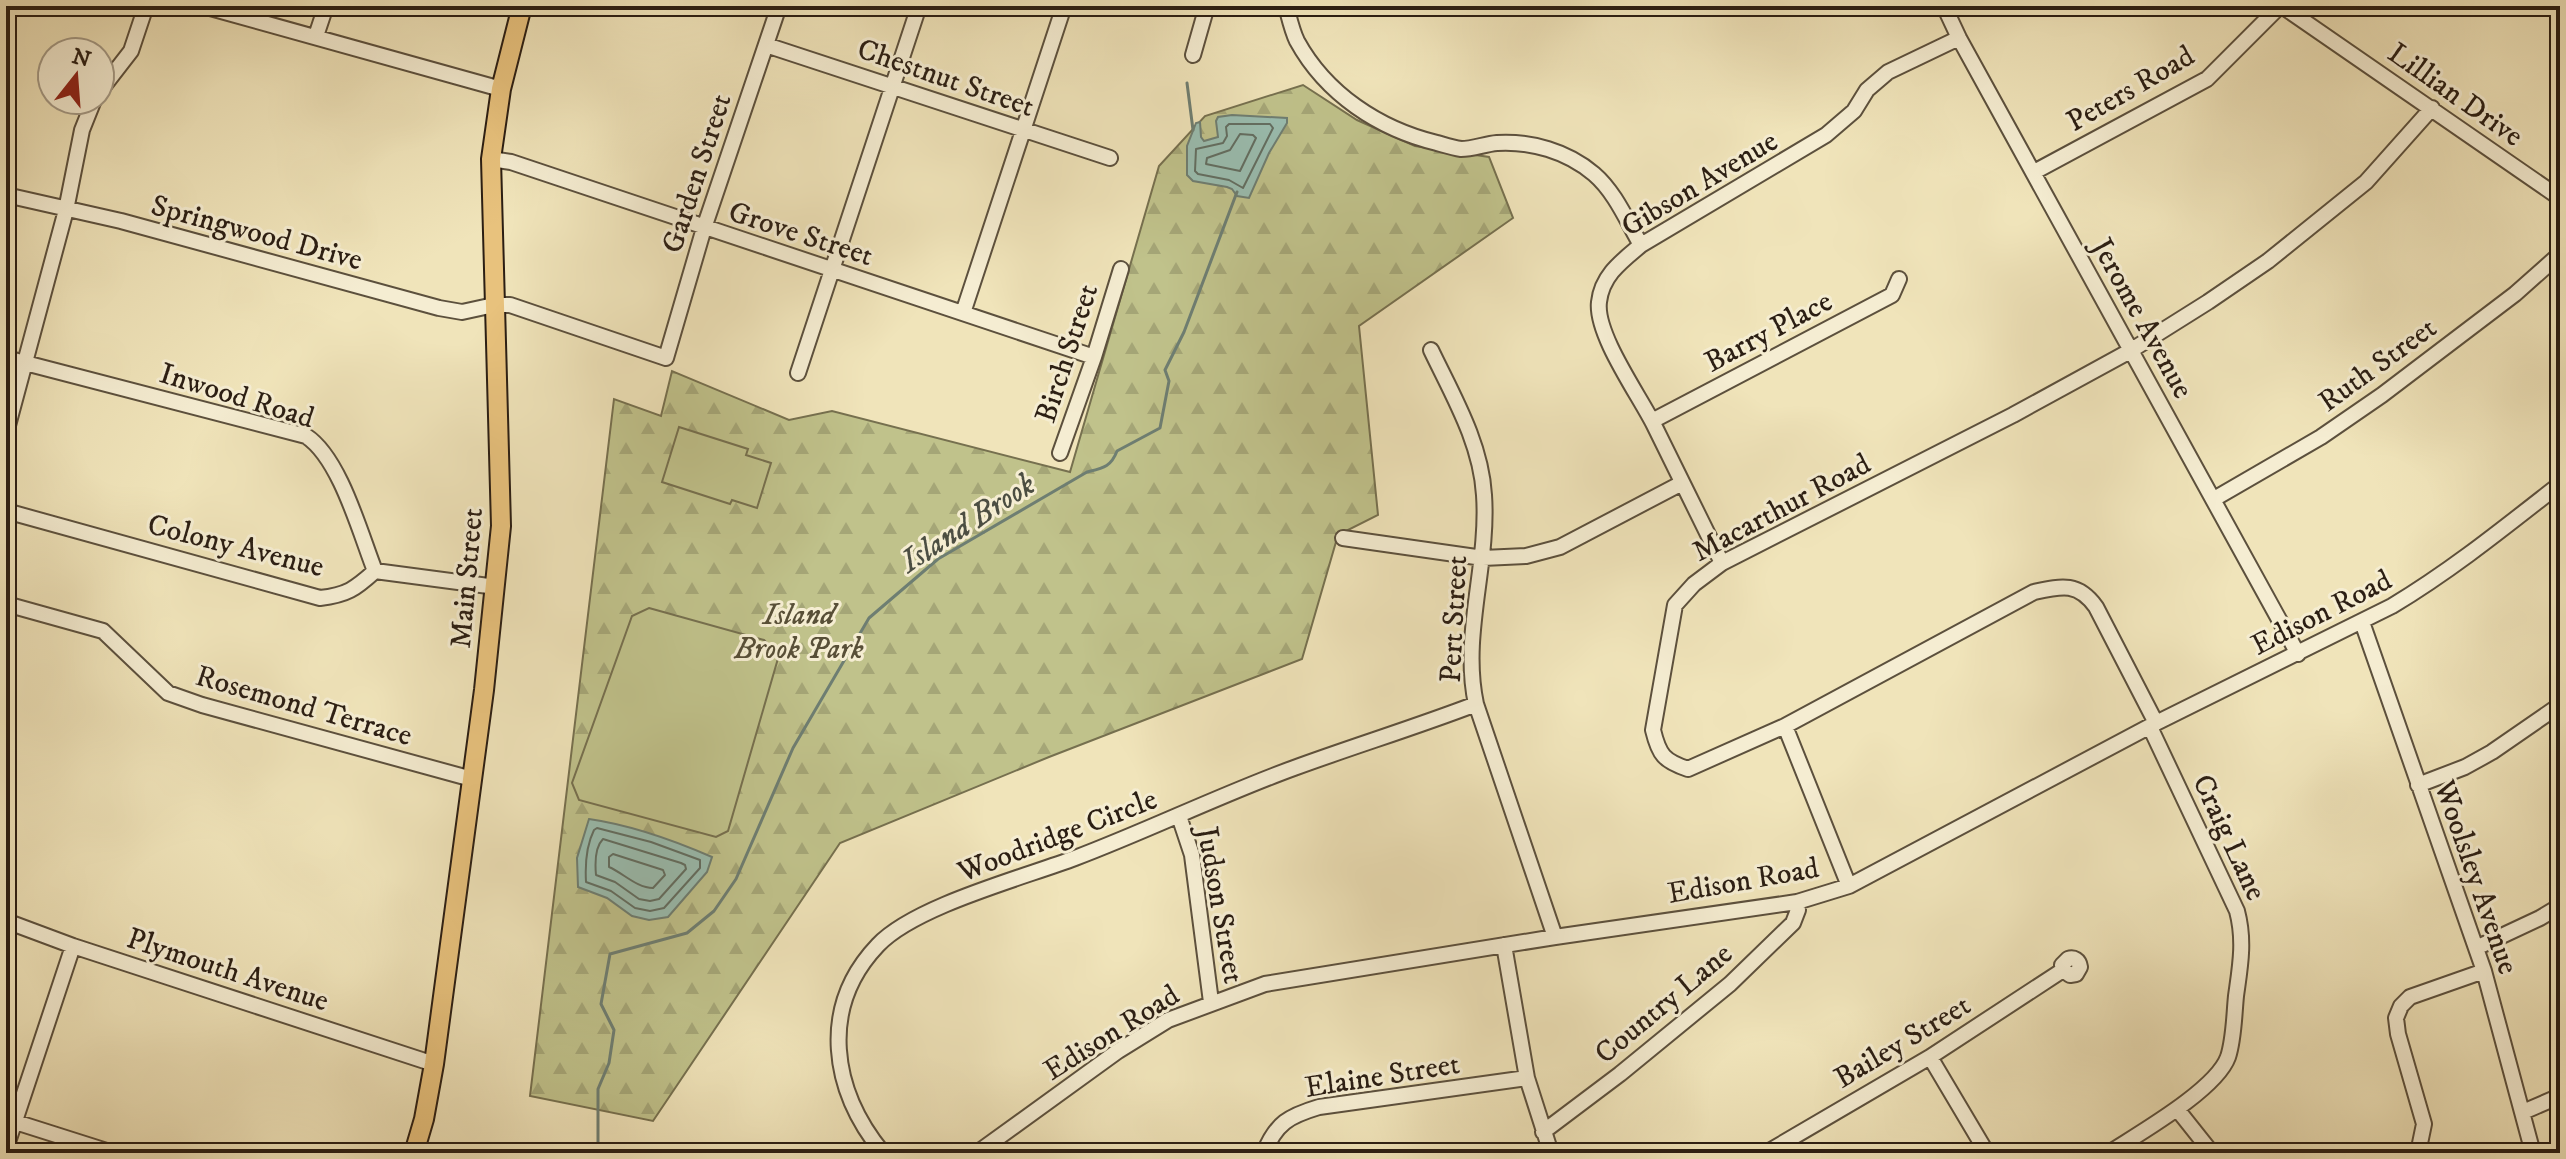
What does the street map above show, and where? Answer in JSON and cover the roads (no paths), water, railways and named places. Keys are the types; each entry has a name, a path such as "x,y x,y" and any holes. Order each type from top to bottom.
{"main road":[{"name":"Main Street","path":"414,1153 434,1064 496,587 501,526 501,463 491,159 501,89 522,6"}],"street":[{"path":"116,70 131,51 146,6"},
{"path":"203,6 501,89"},
{"path":"316,36 326,6"},
{"name":"Garden Street","path":"666,358 704,228 779,6"},
{"path":"798,373 919,6"},
{"path":"963,313 1064,6"},
{"path":"1193,55 1207,6"},
{"path":"1286,6 1297,40 1320,71 1346,100 1379,123 1419,139 1460,149 1496,143 1531,143 1561,153 1593,173 1609,191 1641,245"},
{"name":"Jerome Avenue","path":"1944,6 2298,654"},
{"name":"Lillian Drive","path":"2281,6 2560,198"},
{"name":"Peters Road","path":"2034,172 2207,79 2281,6"},
{"name":"Gibson Avenue","path":"1722,563 1603,327 1598,306 1602,285 1615,267 1641,245 1826,135 1854,111 1867,90 1888,72 1959,38"},
{"name":"Chestnut Street","path":"766,45 1110,158"},
{"name":"Macarthur Road","path":"2153,725 2096,607 2086,593 2067,587 2034,592 1785,726 1688,769 1670,763 1658,748 1653,730 1675,605 1694,584 1722,563 2013,415 2130,351 2268,261 2366,182 2432,108"},
{"path":"6,433 66,210 88,116"},
{"name":"Grove Street","path":"491,159 511,162 1094,357"},
{"name":"Springwood Drive","path":"6,195 121,221 439,308 462,312 510,305 666,358"},
{"name":"Ruth Street","path":"2214,499 2321,437 2370,403 2515,294 2560,254"},
{"name":"Birch Street","path":"1060,453 1121,269"},
{"name":"Barry Place","path":"1652,421 1892,295 1899,279"},
{"name":"Pert Street","path":"1431,350 1471,436 1479,461 1484,495 1483,558 1472,646 1471,679 1476,704 1555,937"},
{"name":"Inwood Road","path":"6,358 306,436 317,443 332,463 375,571"},
{"path":"1343,538 1483,558 1526,556 1560,547 1682,483"},
{"name":"Edison Road","path":"977,1153 1118,1051 1168,1020 1265,984 1797,902 1849,886 2153,725 2362,622 2426,586 2560,484"},
{"name":"Colony Avenue","path":"6,511 320,598 339,596 355,589 375,571"},
{"path":"375,571 496,587"},
{"name":"Rosemond Terrace","path":"6,604 103,631 168,693 472,779"},
{"name":"Woolsley Avenue","path":"2362,622 2484,971 2533,1153"},
{"name":"Woodridge Circle","path":"883,1153 866,1133 845,1088 837,1050 839,1014 854,977 876,947 896,929 956,901 1078,857 1293,768 1476,704"},
{"path":"2418,785 2465,767 2492,752 2560,705"},
{"name":"Craig Lane","path":"2109,1153 2177,1109 2213,1078 2227,1059 2243,949 2237,911 2153,725"},
{"path":"1785,726 1849,886"},
{"name":"Judson Street","path":"1179,816 1192,855 1211,1002"},
{"name":"Country Lane","path":"1543,1132 1730,984 1793,923 1798,910 1797,902"},
{"path":"2476,948 2560,906"},
{"name":"Plymouth Avenue","path":"6,921 73,946 434,1064"},
{"path":"1504,945 1527,1078 1551,1153"},
{"path":"6,1148 10,1121 73,946"},
{"name":"Bailey Street","path":"1766,1153 1930,1057 2063,970"},
{"path":"2418,1153 2424,1124 2396,1018 2401,1006 2410,997 2484,971"},
{"path":"1930,1057 1987,1153"},
{"name":"Elaine Street","path":"1264,1153 1282,1122 1295,1114 1319,1107 1527,1078"},
{"path":"2523,1112 2560,1096"},
{"path":"2177,1109 2212,1153"},
{"path":"10,1121 113,1153"}],"water":[{"path":"1218,117 1287,118 1249,198 1237,196 1227,187 1193,181 1187,175 1187,146 1196,123 1200,122 1204,141 1218,137"},
{"path":"589,819 652,834 712,857 707,872 668,917 649,920 632,916 607,898 578,887 577,858"}],"waterway":[{"name":"Island Brook","path":"1187,83 1193,130"},
{"name":"Island Brook","path":"595,1153 598,1143 598,1089 609,1063 614,1030 601,1004 610,954 687,933 714,911 736,879 793,748 869,618 938,559 1087,472 1106,466 1117,451 1160,428 1169,381 1165,370 1184,332 1237,192"}],"park label":[{"name":"Island Brook Park","path":"799,631"}]}
